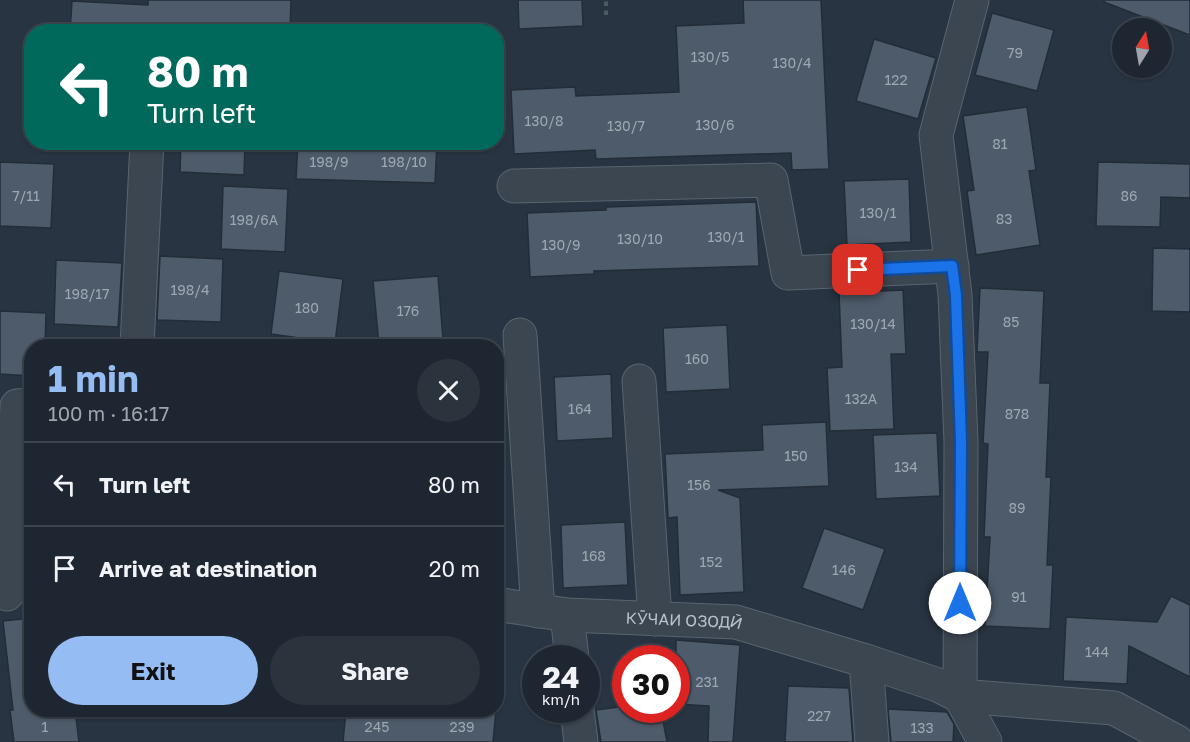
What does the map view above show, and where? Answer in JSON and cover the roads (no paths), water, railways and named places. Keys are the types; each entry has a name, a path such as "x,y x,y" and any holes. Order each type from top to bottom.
{"street":[{"path":"972,0 936,135 956,295 961,442 960,696 986,742"},
{"path":"137,339 147,150"},
{"path":"513,186 771,180 788,273 952,266"},
{"path":"520,335 552,613 566,645"},
{"path":"639,381 654,618"},
{"path":"13,594 24,405"},
{"name":"КӮЧАИ ОЗОДӢ","path":"504,605 552,613 736,622 866,661 960,696 1114,708 1177,742"},
{"path":"866,661 872,742"},
{"path":"579,723 581,742"}]}
